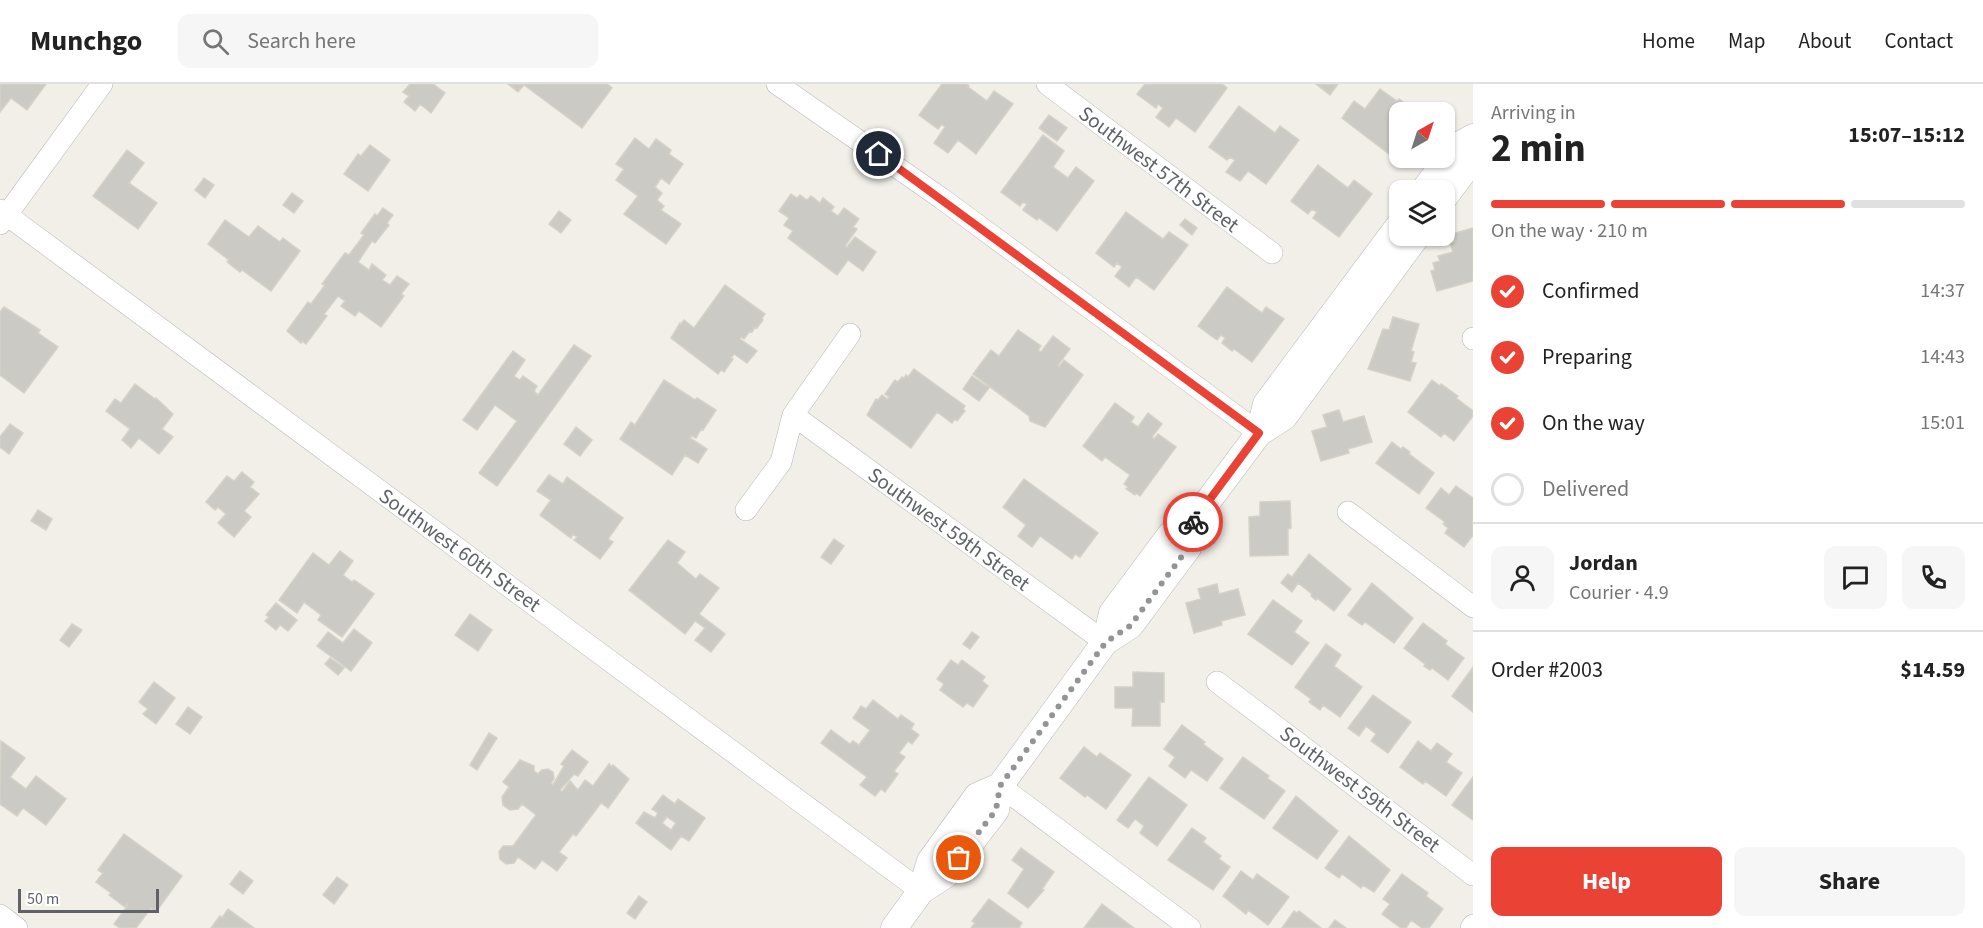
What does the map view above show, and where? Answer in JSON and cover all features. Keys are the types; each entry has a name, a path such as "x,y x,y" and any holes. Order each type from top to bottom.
{"street":[{"path":"2,216 102,84"},
{"path":"777,84 941,198 1259,433"},
{"name":"Southwest 57th Street","path":"1047,84 1272,254"},
{"path":"1432,180 1457,146 1473,137"},
{"path":"1455,183 1473,159"},
{"name":"Southwest 60th Street","path":"2,216 921,891"},
{"path":"1259,433 1266,404 1389,239"},
{"path":"894,928 921,891 930,861 978,796 1000,786 1106,642 1112,613 1170,535 1191,524 1259,433 1284,417 1410,246"},
{"path":"746,510 781,462 793,415 850,334"},
{"name":"Southwest 59th Street","path":"793,415 1106,642"},
{"path":"1348,512 1473,607"},
{"name":"Southwest 59th Street","path":"1217,682 1473,875"},
{"path":"1000,786 1190,928"},
{"path":"0,915 17,928"}],"building":[{"path":"0,84 46,84 27,110 11,98 0,112"},
{"path":"410,84 433,84 445,93 431,113 420,104 415,111 404,102 409,96 403,92"},
{"path":"508,84 607,84 612,88 582,128 524,85 518,92"},
{"path":"942,84 967,84 987,101 994,91 1013,104 976,154 958,140 948,153 934,143 945,127 942,124 938,129 919,115"},
{"path":"1145,84 1222,84 1227,88 1195,132 1176,118 1169,127 1156,117 1163,108 1158,104 1156,108 1137,94"},
{"path":"1316,84 1338,84 1330,95"},
{"path":"1380,89 1397,101 1399,99 1403,102 1389,102 1389,154 1342,118 1354,101 1365,109"},
{"path":"1239,106 1275,133 1280,126 1299,140 1266,184 1248,171 1240,181 1226,172 1235,160 1230,157 1227,160 1209,147"},
{"path":"1049,115 1067,128 1057,141 1039,128"},
{"path":"1043,135 1064,151 1053,167 1068,178 1076,167 1094,181 1057,231 1023,210 1027,204 1023,202 1020,206 1001,192"},
{"path":"635,138 649,149 656,139 671,150 669,154 683,164 669,184 661,178 655,187 662,193 657,200 664,206 661,210 681,224 666,244 624,214 638,196 616,180 624,169 616,164"},
{"path":"370,145 390,160 368,191 344,174 358,154 361,156"},
{"path":"127,150 144,163 129,183 157,203 138,229 93,196"},
{"path":"1318,165 1348,188 1354,180 1372,194 1339,237 1313,218 1317,212 1312,209 1308,214 1291,201"},
{"path":"204,178 214,185 205,198 195,190"},
{"path":"292,193 303,201 294,213 283,205"},
{"path":"791,194 797,198 800,195 807,200 811,196 820,203 823,198 834,207 831,211 838,216 844,208 859,219 853,227 857,229 845,246 847,247 855,237 876,252 863,271 848,260 837,275 788,238 793,231 784,225 789,218 779,211"},
{"path":"383,208 393,215 387,223 389,225 375,243 372,241 358,262 369,270 372,264 386,275 382,280 390,285 397,276 409,284 401,294 404,296 381,327 359,311 355,316 341,306 345,301 338,296 324,314 327,316 306,344 302,341 301,343 287,331 308,302 311,304 325,285 322,284 345,253 349,255 364,235 361,233 375,214 377,216"},
{"path":"559,211 571,220 561,233 549,224"},
{"path":"1126,212 1163,239 1169,232 1188,245 1154,290 1136,277 1129,287 1115,276 1122,267 1117,263 1114,267 1096,253"},
{"path":"1185,219 1197,228 1192,235 1180,225"},
{"path":"225,220 249,237 258,226 280,242 283,238 300,251 271,291 242,270 240,272 208,244"},
{"path":"1473,228 1473,281 1437,291 1431,271 1435,270 1433,263 1440,261 1438,256 1453,252 1451,246 1455,246 1455,233"},
{"path":"725,285 765,314 757,328 750,331 744,339 741,337 740,339 757,351 747,363 734,354 724,372 721,370 718,374 671,338 684,320 694,328"},
{"path":"1227,287 1262,313 1266,307 1284,319 1252,362 1222,343 1225,338 1221,335 1217,340 1198,326"},
{"path":"4,307 40,330 38,333 58,347 24,393 0,375 0,312"},
{"path":"1393,317 1419,324 1411,351 1414,352 1411,362 1416,363 1410,381 1368,369 1383,329 1389,330"},
{"path":"1018,330 1041,346 1038,350 1041,352 1053,336 1070,349 1058,365 1059,367 1064,360 1083,375 1045,427 1030,421 1029,416 973,374 991,350 999,356"},
{"path":"574,345 591,356 497,486 479,473 517,421 495,405 477,430 463,420 513,351 525,360 514,376 520,380 523,376 537,386 534,391 538,395"},
{"path":"914,369 965,406 963,409 965,411 957,421 955,419 952,423 937,412 911,448 867,415 876,399 878,400 882,395 887,399 889,397 885,394 895,380 898,382 906,375 908,377"},
{"path":"972,376 989,388 979,401 963,389"},
{"path":"664,380 695,400 697,398 716,410 696,438 692,436 690,438 707,449 698,463 685,455 672,475 620,439 631,422 635,425"},
{"path":"1432,380 1458,396 1456,398 1473,411 1473,416 1454,441 1444,433 1441,437 1408,412"},
{"path":"135,384 156,398 173,414 162,429 173,437 159,454 139,438 131,448 122,440 130,429 106,411 115,399 121,403"},
{"path":"1115,403 1134,417 1131,422 1138,427 1148,413 1162,424 1152,437 1154,439 1158,434 1176,447 1140,496 1126,489 1128,487 1124,484 1130,475 1105,457 1102,461 1083,446"},
{"path":"1339,410 1343,422 1364,416 1372,442 1348,449 1349,453 1321,461 1312,431 1327,427 1323,415"},
{"path":"10,424 23,433 9,454 0,447 0,437"},
{"path":"576,427 592,440 580,456 564,444"},
{"path":"1392,442 1410,452 1409,454 1434,473 1419,494 1376,463"},
{"path":"242,472 254,482 250,487 259,494 244,511 251,517 234,537 218,523 226,514 218,507 215,510 206,502 227,476 234,481"},
{"path":"549,475 563,484 567,477 623,518 608,539 613,542 600,559 574,540 577,537 573,534 571,538 540,515 551,500 537,491"},
{"path":"1024,479 1098,533 1080,557 1075,554 1072,559 1040,536 1032,547 1018,536 1026,525 1003,507"},
{"path":"1456,486 1473,498 1473,535 1464,547 1445,533 1448,528 1443,524 1445,522 1426,508 1441,488 1449,495"},
{"path":"1290,501 1291,528 1288,529 1288,555 1250,556 1249,517 1260,516 1260,502"},
{"path":"38,510 52,519 46,530 31,521"},
{"path":"834,539 844,546 831,564 821,557"},
{"path":"668,540 685,552 677,563 696,579 700,574 719,588 699,614 725,634 711,652 695,640 705,628 695,621 685,634 629,590"},
{"path":"340,551 353,561 343,575 374,594 342,637 318,620 321,615 304,602 297,613 279,600 313,553 329,565"},
{"path":"1309,554 1351,589 1334,611 1317,598 1316,600 1298,583 1292,592 1281,583 1288,574 1292,577"},
{"path":"1372,583 1413,618 1394,643 1365,622 1362,625 1348,615"},
{"path":"1217,584 1219,594 1238,589 1245,615 1221,621 1222,625 1194,633 1186,603 1201,599 1198,589"},
{"path":"1273,600 1302,621 1294,632 1309,643 1292,665 1248,634"},
{"path":"276,603 297,620 288,631 280,625 276,630 265,621 269,617 266,615"},
{"path":"470,614 492,630 478,651 455,635"},
{"path":"1423,623 1447,641 1445,644 1464,658 1448,680 1432,668 1430,670 1424,666 1425,664 1404,648"},
{"path":"72,624 82,630 69,647 60,640"},
{"path":"354,629 372,643 351,671 317,646 328,632 343,643"},
{"path":"972,632 979,637 970,649 963,644"},
{"path":"1326,644 1341,655 1334,666 1362,687 1340,717 1323,705 1320,710 1309,702 1311,699 1295,687"},
{"path":"330,658 344,668 338,675 325,664"},
{"path":"951,660 958,665 962,660 985,677 982,681 988,686 973,707 967,703 963,707 940,690 944,684 937,679"},
{"path":"1473,667 1473,712 1452,696"},
{"path":"1133,672 1164,673 1164,702 1160,702 1160,726 1132,726 1133,708 1115,708 1115,687 1133,687"},
{"path":"154,682 175,698 156,724 143,714 148,709 139,702"},
{"path":"1373,695 1411,722 1388,753 1371,741 1376,734 1366,726 1359,736 1348,728"},
{"path":"873,700 898,719 901,715 914,724 911,729 919,735 912,744 908,741 899,753 905,757 894,771 898,774 885,792 881,789 875,796 860,785 867,777 821,743 831,730 850,744 853,741 859,745 870,730 853,718 861,706 866,709"},
{"path":"188,707 202,717 190,734 176,724"},
{"path":"1182,725 1223,759 1207,781 1191,770 1185,778 1169,766 1175,757 1164,749"},
{"path":"489,733 497,738 477,770 470,765"},
{"path":"1,741 25,758 10,777 26,789 36,776 66,799 46,825 23,808 17,816 0,804"},
{"path":"1418,741 1431,751 1437,743 1452,754 1446,762 1462,773 1446,796 1425,781 1423,784 1400,767"},
{"path":"1084,747 1097,757 1100,753 1131,775 1106,809 1060,778"},
{"path":"572,750 588,762 578,776 574,774 560,790 562,792 570,781 578,790 585,780 593,786 609,764 629,779 608,808 601,803 576,836 573,834 559,852 567,858 557,871 542,860 535,869 518,857 514,863 506,864 500,859 499,852 503,846 513,846 536,815 522,804 518,809 510,810 503,805 502,797 509,787 503,782 520,760 534,766 534,771 538,774 548,769 553,772 554,779 551,783 553,785 564,766 561,764"},
{"path":"1243,757 1285,791 1264,819 1220,788"},
{"path":"1149,777 1187,805 1157,846 1140,833 1144,826 1135,819 1128,828 1117,820"},
{"path":"1473,777 1473,820 1452,805"},
{"path":"663,795 675,804 678,799 705,818 689,841 681,836 671,850 636,823 644,812 655,818 658,813 652,809","holes":["667,817 676,823 671,830 662,823"]},
{"path":"1296,796 1338,831 1317,859 1273,828"},
{"path":"1192,828 1206,838 1203,842 1221,856 1219,859 1230,867 1213,890 1168,860"},
{"path":"124,834 182,876 156,912 151,908 136,928 120,928 114,924 128,905 125,907 96,882 103,873 98,870"},
{"path":"1349,836 1390,870 1374,892 1363,885 1361,888 1342,874 1339,878 1325,868"},
{"path":"1021,848 1054,872 1042,889 1044,890 1028,908 1008,893 1024,869 1012,860"},
{"path":"240,871 253,881 243,894 230,884"},
{"path":"1241,871 1253,880 1257,874 1289,897 1268,925 1248,910 1246,914 1223,896"},
{"path":"1402,874 1428,893 1426,896 1443,909 1429,928 1422,928 1411,920 1406,928 1401,928 1382,914 1390,904 1383,899"},
{"path":"337,877 348,885 334,904 323,895"},
{"path":"639,896 647,902 635,919 627,913"},
{"path":"989,899 1022,923 1019,928 971,928 975,923 972,921"},
{"path":"1102,904 1134,928 1084,928"},
{"path":"228,909 254,928 211,928"},
{"path":"1294,911 1297,913 1299,911 1321,928 1282,928"},
{"path":"1335,920 1346,928 1329,928"}],"way so far":[{"path":"959,858 996,810 1000,786 1106,642 1130,626 1188,548 1193,522"}],"route":[{"path":"879,154 1259,433 1193,522"}]}
